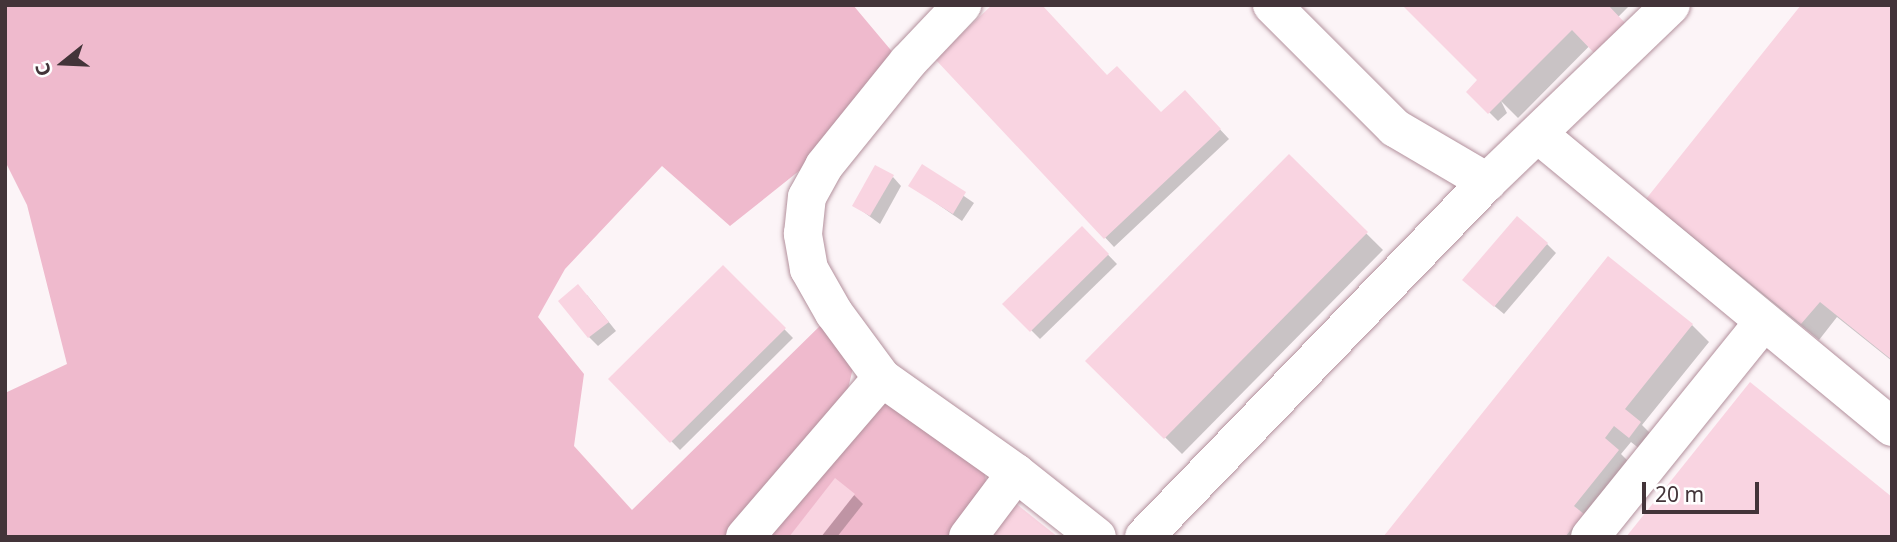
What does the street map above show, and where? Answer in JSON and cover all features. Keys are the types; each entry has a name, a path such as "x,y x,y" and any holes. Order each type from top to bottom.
{"lane":[{"path":"962,5 874,103 824,166 807,197 803,234 809,269 834,313 882,378 1016,474 1097,537"},
{"path":"1272,5 1395,128 1487,182"},
{"path":"1144,537 1487,182 1539,135 1671,5"},
{"path":"1539,135 1892,427"},
{"path":"1590,537 1764,321"},
{"path":"745,537 882,378"},
{"path":"968,537 1016,474"}],"shaded area":[{"path":"5,5 853,5 900,61 809,163 730,226 662,166 565,269 538,317 584,374 574,446 632,510 826,320 853,368 847,393 726,537 5,537 5,393 67,364 27,205 5,161"},
{"path":"885,397 984,467 986,481 952,537 761,537"}],"building":[{"path":"992,5 1042,5 1107,75 1117,66 1161,112 1185,90 1221,129 1104,239 935,59"},
{"path":"1402,5 1608,5 1627,25 1597,56 1572,30 1488,114 1466,92 1477,80"},
{"path":"1801,5 1892,5 1892,360 1820,302 1801,324 1646,199"},
{"path":"1289,154 1368,232 1164,439 1085,361"},
{"path":"922,164 966,192 953,214 908,186"},
{"path":"875,165 894,175 870,216 852,206"},
{"path":"1517,216 1548,243 1494,307 1462,280"},
{"path":"1082,226 1109,254 1030,332 1002,304"},
{"path":"1608,256 1693,324 1625,409 1641,422 1629,438 1614,426 1605,438 1619,450 1574,506 1584,514 1565,537 1383,537"},
{"path":"723,265 786,328 670,443 608,379"},
{"path":"578,284 609,322 588,338 558,301"},
{"path":"1750,382 1892,497 1892,537 1626,537"},
{"path":"835,478 855,494 821,537 789,537"},
{"path":"1009,498 1058,537 978,537"}]}
